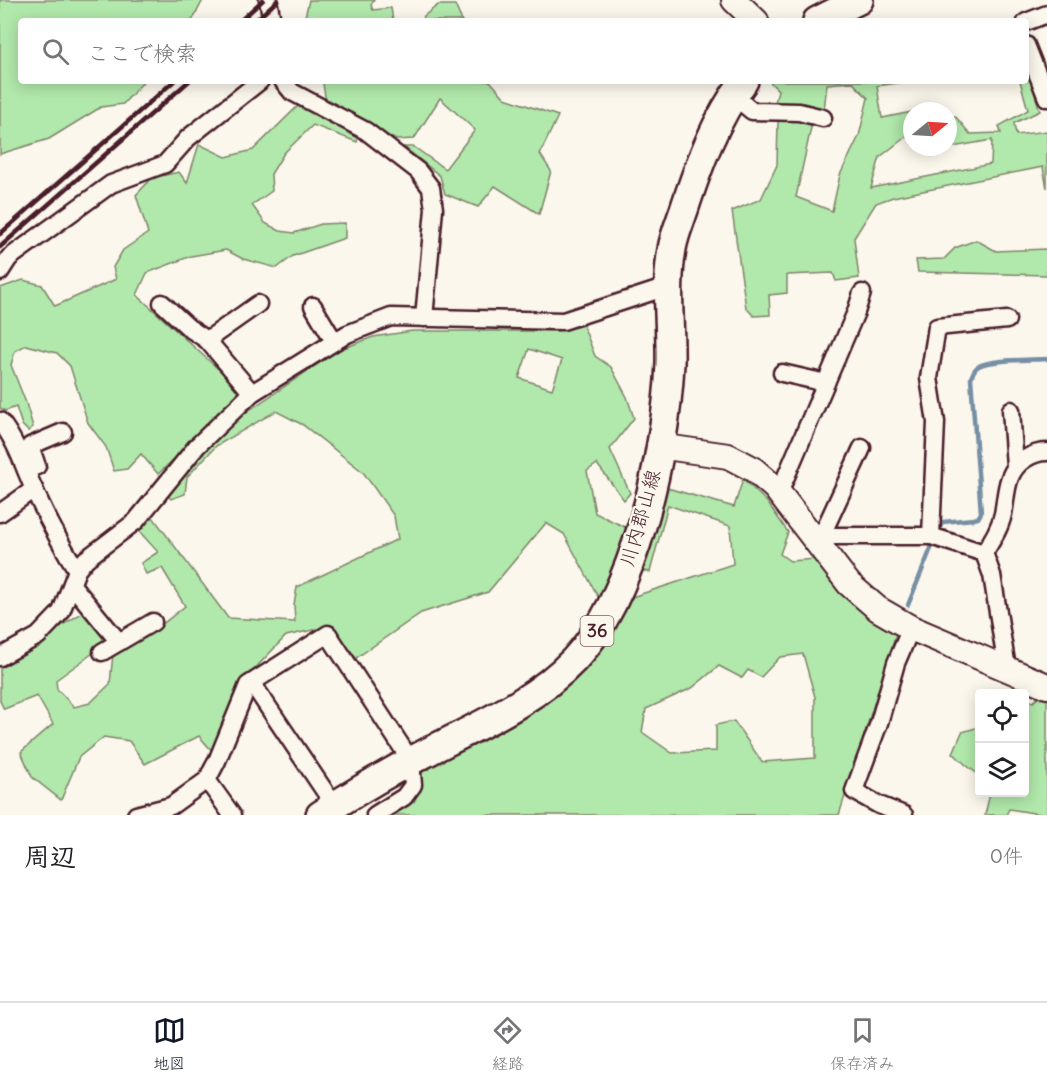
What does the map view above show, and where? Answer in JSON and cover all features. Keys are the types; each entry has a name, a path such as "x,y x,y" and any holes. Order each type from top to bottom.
{"main road":[{"path":"823,18 859,0"},
{"name":"川内郡山線","path":"327,810 540,690 574,660 597,630 620,586 640,533 667,414 670,360 667,287 672,247 695,176 719,118 739,89"}],"street":[{"path":"268,0 271,18"},
{"path":"734,0 753,18"},
{"path":"1029,21 1047,14"},
{"path":"1029,53 1047,98"},
{"path":"0,272 9,258 111,184 165,164 188,138 256,84"},
{"path":"286,84 292,92 366,131 418,171 431,188 434,208 424,318"},
{"path":"739,89 752,111 799,112 823,118"},
{"path":"0,657 38,636 61,612 75,577 86,559 136,521 197,446 252,393 334,341 390,317 563,321 667,287"},
{"path":"779,493 856,312 861,292"},
{"path":"162,303 189,328 207,340 252,393"},
{"path":"207,340 258,304"},
{"path":"313,306 334,341"},
{"path":"933,536 936,422 929,378 937,327 1007,320"},
{"path":"782,372 826,383"},
{"path":"984,552 1003,516 1008,481 1015,466 1011,410"},
{"path":"0,421 12,436 75,577 119,642"},
{"path":"26,470 37,466 30,446 63,432"},
{"path":"659,446 728,456 753,469 779,493 817,537 849,584 878,609 911,628 1047,686"},
{"path":"817,537 862,448"},
{"path":"1015,466 1028,457 1047,452"},
{"path":"0,513 34,489"},
{"path":"817,537 933,536 984,552"},
{"path":"984,552 992,574 1007,668"},
{"path":"102,652 153,622"},
{"path":"904,815 877,810 854,791 879,723 896,663 911,628"},
{"path":"136,815 171,806 207,780 248,686 328,634 411,761 413,785 404,797 375,815"},
{"path":"252,683 327,810"},
{"path":"207,780 232,815"}],"green space":[{"path":"0,0 203,0 194,18 18,18 18,84 141,84 123,104 101,107 49,139 0,154"},
{"path":"309,0 374,0 371,5 373,10 391,8 393,18 305,18"},
{"path":"438,5 455,5 461,18 423,18"},
{"path":"1029,76 1040,111 1014,123 1016,135 1047,131 1047,188 1043,167 893,197 876,203 854,238 859,278 836,281 833,273 787,275 787,293 769,295 770,315 754,316 746,308 732,211 761,199 777,165 778,121 795,119 812,123 796,197 832,211 840,175 859,136 868,98 854,84 891,84 877,86 882,118 903,114 903,139 880,157 871,188 991,164 992,140 957,146 957,118 970,134 1001,133 999,126 1028,110 1021,84 1029,84"},
{"path":"323,84 493,84 505,98 558,116 540,154 551,171 539,214 495,186 478,207 445,194 440,176 404,147 414,147 445,169 475,130 440,98 414,139 396,140 326,102"},
{"path":"772,84 827,84 824,110 774,107 778,90"},
{"path":"299,105 359,134 357,142 313,125 284,153 271,174 272,191 252,205 265,223 280,231 294,233 321,224 345,223 345,238 293,256 277,268 243,259 226,250 191,256 147,273 137,295 239,388 240,397 158,474 141,454 127,469 114,471 106,447 88,423 70,366 57,353 26,345 15,351 11,365 33,427 28,431 22,425 16,407 5,411 0,408 0,288 23,280 42,285 55,306 116,279 113,267 123,250 148,233 136,195 152,178 179,172 187,183 199,144 226,157 253,150"},
{"path":"976,240 996,251 1047,249 1047,275 918,272 916,260 944,259 955,248"},
{"path":"583,325 595,356 611,367 627,397 634,418 610,449 630,493 624,500 597,464 587,471 595,513 627,528 601,602 564,534 546,523 488,592 421,613 356,658 331,626 286,636 244,680 213,752 199,736 145,764 129,741 104,737 79,757 61,800 32,777 21,752 53,724 37,696 4,709 0,701 0,664 85,611 111,640 56,680 57,689 74,707 90,703 110,684 113,654 145,638 185,606 162,568 146,574 141,563 158,552 138,530 153,517 228,618 295,622 294,605 297,587 398,539 394,516 363,472 303,425 276,411 216,446 187,477 185,494 171,499 167,495 206,445 242,415 339,350 373,337 412,331 557,331","holes":["529,349 562,360 552,389 519,378"]},
{"path":"743,479 767,502 788,532 780,554 790,561 816,559 847,595 896,634 839,815 390,815 414,802 421,785 422,763 612,620 632,597 733,564 730,526 668,505 650,572 639,570 667,488 734,507","holes":["803,654 815,697 815,758 762,762 734,721 716,725 716,751 672,753 642,732 646,709 692,688 719,666 742,678 748,670 761,677 780,657"]},
{"path":"1040,696 1047,698 1047,815 1009,809 1006,815 985,815 989,797 1029,797 1029,700 1033,702"},
{"path":"975,728 975,772 953,753 962,732"}],"waterway":[{"path":"938,530 943,522 978,518 981,513 971,378 975,369 992,362 1047,359"},
{"path":"908,605 934,541"}],"railway":[{"path":"243,18 263,0"},
{"path":"258,18 278,0"},
{"path":"0,234 171,84"},
{"path":"0,247 186,84"}]}
